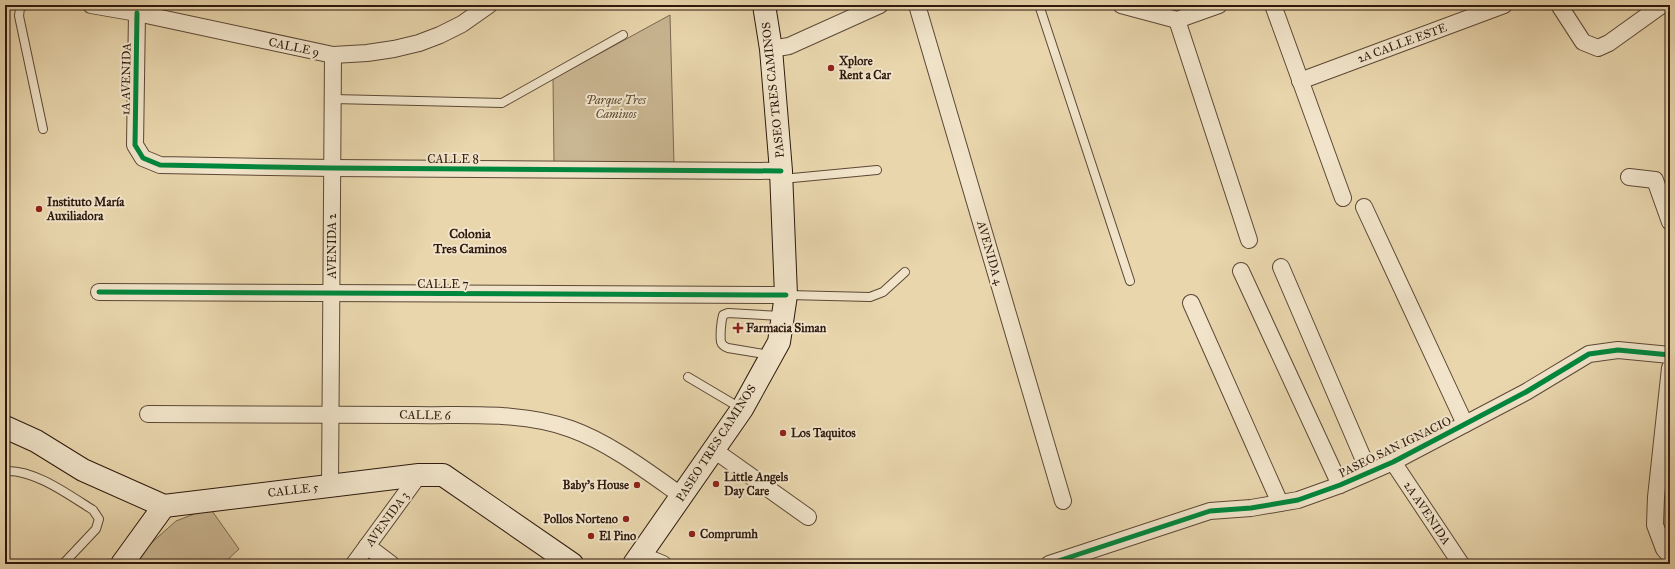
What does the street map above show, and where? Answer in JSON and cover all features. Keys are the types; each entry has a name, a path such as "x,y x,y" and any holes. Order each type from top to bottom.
{"street":[{"name":"CALLE 9","path":"91,5 137,13 333,55 367,53 419,43 462,24 489,5"},
{"name":"PASEO TRES CAMINOS","path":"638,560 742,409 779,342 784,306 781,175 771,49 764,5"},
{"path":"771,49 789,46 880,5"},
{"name":"AVENIDA 4","path":"917,5 1063,502"},
{"path":"1122,5 1168,14 1219,5"},
{"path":"1273,5 1343,198"},
{"path":"1559,5 1583,42 1598,48 1609,43 1662,5"},
{"name":"2A CALLE ESTE","path":"1300,81 1502,6"},
{"name":"1A AVENIDA","path":"134,145 137,13"},
{"path":"1168,14 1249,240"},
{"name":"AVENIDA 2","path":"330,485 333,55"},
{"name":"CALLE 8","path":"134,145 143,158 160,165 781,175"},
{"path":"1629,176 1655,180 1670,222"},
{"path":"1364,207 1465,424"},
{"path":"1281,267 1369,472"},
{"path":"1241,271 1340,485"},
{"name":"CALLE 7","path":"99,292 332,293 784,306"},
{"path":"1191,303 1280,503"},
{"name":"PASEO SAN IGNACIO","path":"1049,564 1210,511 1251,508 1298,500 1340,485 1393,462 1526,392 1589,354 1618,350 1670,355"},
{"path":"1670,368 1656,497 1655,525 1664,549 1670,556"},
{"name":"CALLE 6","path":"148,414 501,416 546,421 571,429 591,438 682,496"},
{"path":"5,427 36,441 83,470 164,506 122,564"},
{"path":"714,450 808,517"},
{"name":"2A AVENIDA","path":"1393,462 1461,564"},
{"name":"CALLE 5","path":"164,506 419,474 443,475 572,564"},
{"name":"AVENIDA 3","path":"354,564 419,474"},
{"path":"367,546 391,564"},
{"path":"638,560 663,564"}],"lane":[{"path":"25,5 20,8 19,16 43,129"},
{"path":"1039,5 1130,280"},
{"path":"333,99 502,103 623,35"},
{"path":"781,175 877,170"},
{"path":"771,356 723,346 721,342 722,319 724,315 728,313 784,306 870,297 883,292 904,272"},
{"path":"688,377 742,409"},
{"path":"5,471 27,474 47,482 93,510 97,514 100,519 96,529 63,564"}],"green space":[{"name":"Parque Tres Caminos","path":"670,15 674,164 554,163 553,79"},
{"path":"210,508 239,549 223,564 135,564 149,545 176,521"}],"cycle path":[{"path":"137,13 135,145 143,158 160,165 332,168 781,171"},
{"path":"99,292 786,295"},
{"path":"1049,564 1210,511 1251,508 1298,500 1340,485 1393,462 1526,392 1589,354 1618,350 1670,355"}],"place":[{"name":"Xplore Rent a Car","path":"831,68"},
{"name":"Instituto María Auxiliadora","path":"39,209"},
{"name":"Farmacia Siman","path":"738,328"},
{"name":"Los Taquitos","path":"783,433"},
{"name":"Little Angels Day Care","path":"716,484"},
{"name":"Baby's House","path":"637,485"},
{"name":"Pollos Norteno","path":"626,519"},
{"name":"Comprumh","path":"692,534"},
{"name":"El Pino","path":"591,536"}],"district":[{"name":"Colonia Tres Caminos","path":"470,242"}]}
